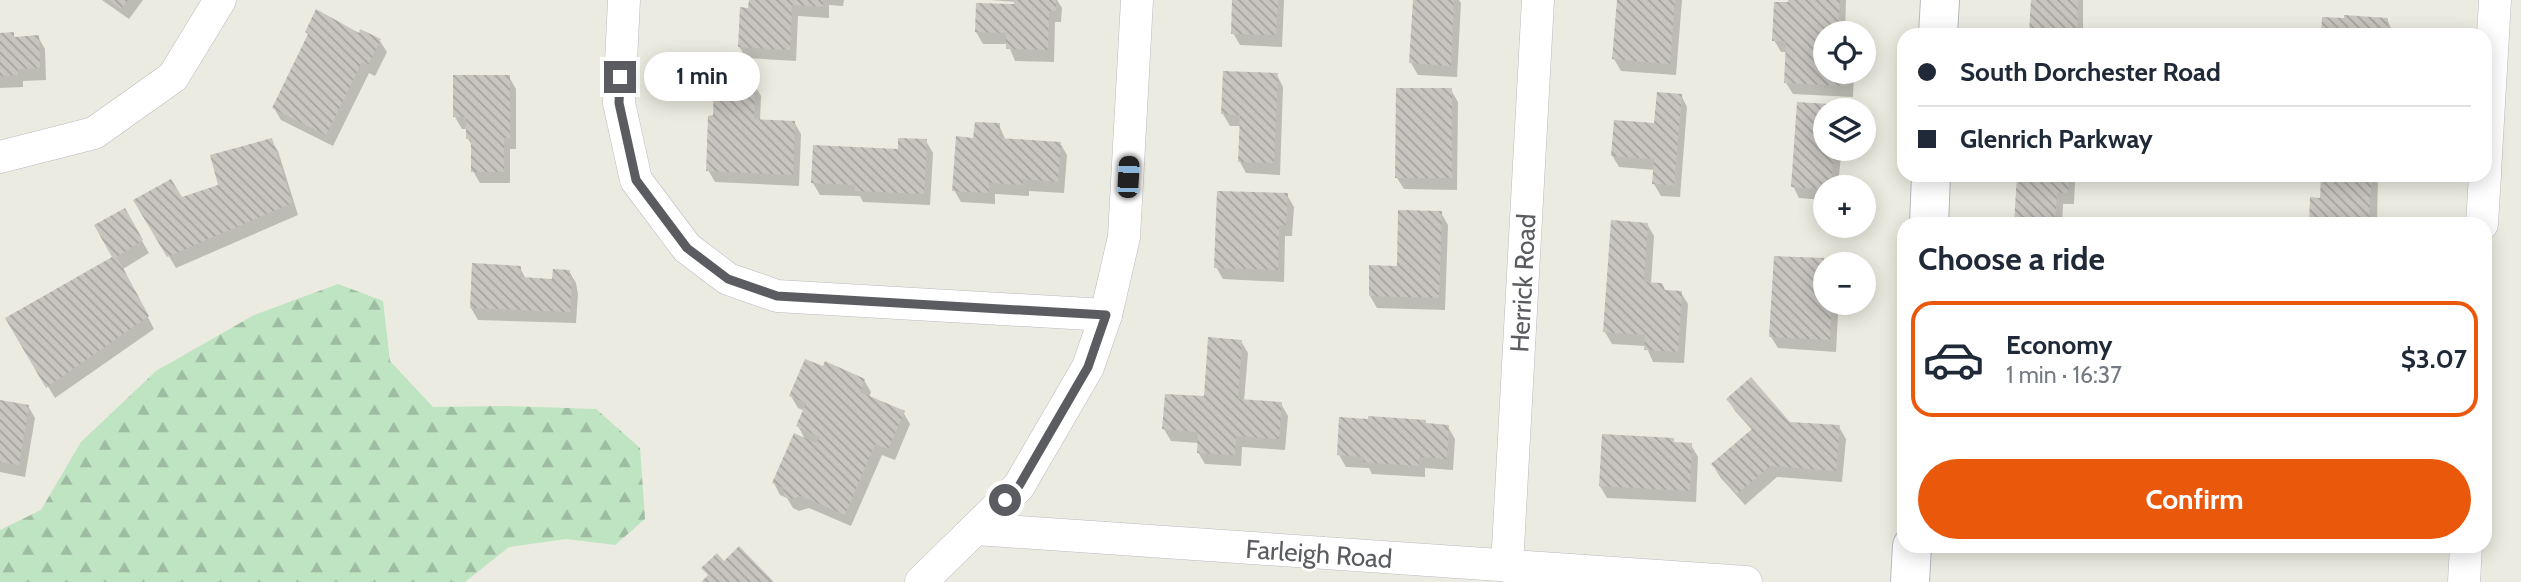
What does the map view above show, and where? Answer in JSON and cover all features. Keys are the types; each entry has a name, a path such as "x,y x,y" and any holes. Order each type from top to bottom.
{"street":[{"path":"0,157 94,133 173,77 220,0"},
{"path":"624,0 619,103 636,180 687,248 728,279 777,296 1106,315"},
{"path":"921,582 1019,486 1088,367 1106,315 1124,237 1137,0"},
{"name":"Herrick Road","path":"1507,566 1538,0"},
{"path":"1938,28 1940,0"},
{"path":"2492,38 2494,0"},
{"path":"1929,217 1931,182"},
{"path":"2482,217 2484,182"},
{"name":"Farleigh Road","path":"976,529 1746,582"},
{"path":"1910,582 1912,553"},
{"path":"2464,582 2466,553"}],"green space":[{"path":"338,284 383,301 390,361 433,407 596,409 640,448 645,519 615,545 566,539 509,547 465,582 0,582 0,530 41,510 81,442 156,371 254,315"}],"building":[{"path":"109,0 128,0 121,9"},
{"path":"749,0 823,0 823,7 792,5 790,50 738,47 740,7 748,8"},
{"path":"1014,0 1056,0 1056,11 1049,11 1048,50 1006,49 1006,33 975,32 976,3 1014,4"},
{"path":"1232,0 1278,0 1276,35 1231,34"},
{"path":"1413,0 1454,0 1451,66 1409,63"},
{"path":"1617,0 1675,0 1670,64 1612,59"},
{"path":"1840,0 1839,21 1813,21 1813,84 1847,86 1784,83 1786,41 1772,41 1774,2"},
{"path":"2031,0 2078,0 2077,28 2029,28"},
{"path":"316,9 359,33 360,29 381,39 368,65 362,62 326,135 272,108 308,34 305,32"},
{"path":"2344,15 2388,18 2387,28 2321,28 2322,17 2344,18"},
{"path":"14,32 14,37 39,35 40,68 17,69 18,75 0,76 0,33"},
{"path":"1223,71 1278,73 1274,163 1238,162 1240,115 1221,114"},
{"path":"453,75 510,75 510,138 504,138 504,172 471,172 471,139 466,139 466,117 453,117"},
{"path":"714,80 755,82 754,119 795,121 793,175 706,171 708,116 713,115"},
{"path":"1396,88 1452,88 1452,178 1395,178"},
{"path":"1657,92 1682,94 1674,185 1652,184 1654,159 1611,156 1614,120 1654,123"},
{"path":"1797,102 1813,103 1813,161 1833,161 1832,175 1813,175 1813,188 1791,187"},
{"path":"975,122 1000,123 999,138 1061,142 1058,182 1023,179 1023,185 989,183 989,193 952,191 956,136 973,138"},
{"path":"272,138 292,203 167,257 133,200 171,179 182,197 218,185 210,155"},
{"path":"898,138 927,139 924,194 855,191 855,185 811,183 813,145 898,149"},
{"path":"2017,182 2069,182 2068,193 2057,193 2055,217 2014,217"},
{"path":"2321,182 2372,182 2369,217 2309,217 2310,197 2320,198"},
{"path":"1217,191 1288,193 1286,225 1279,225 1278,270 1214,268"},
{"path":"125,208 143,240 117,257 149,316 46,388 5,318 112,257 94,225"},
{"path":"1398,210 1442,211 1439,298 1369,296 1369,265 1397,266"},
{"path":"1611,220 1648,223 1644,282 1662,283 1665,290 1682,291 1678,352 1644,350 1645,335 1603,332"},
{"path":"1774,256 1813,258 1813,315 1831,315 1830,340 1769,337"},
{"path":"472,263 521,266 520,277 552,279 553,269 570,270 570,312 470,308"},
{"path":"1208,337 1242,340 1238,399 1282,402 1279,439 1236,436 1235,455 1197,453 1198,432 1162,429 1165,394 1204,396"},
{"path":"805,359 823,366 825,361 865,379 860,392 905,411 888,449 875,444 845,515 801,496 791,499 784,496 783,488 772,483 794,433 816,443 820,437 796,426 806,403 789,396"},
{"path":"1751,377 1790,422 1840,425 1836,471 1770,466 1737,494 1711,464 1752,429 1726,399"},
{"path":"0,400 29,405 19,465 0,462"},
{"path":"1368,416 1426,420 1426,423 1449,425 1447,459 1419,457 1419,466 1363,462 1364,457 1337,455 1339,417 1368,419"},
{"path":"1602,434 1674,438 1674,442 1692,443 1690,491 1599,486"},
{"path":"739,546 774,582 701,582 708,575 701,568 717,553 724,561"}],"route":[{"path":"620,77 619,103 636,180 687,248 728,279 777,296 1106,315 1088,367 1019,486 1005,500"}]}
